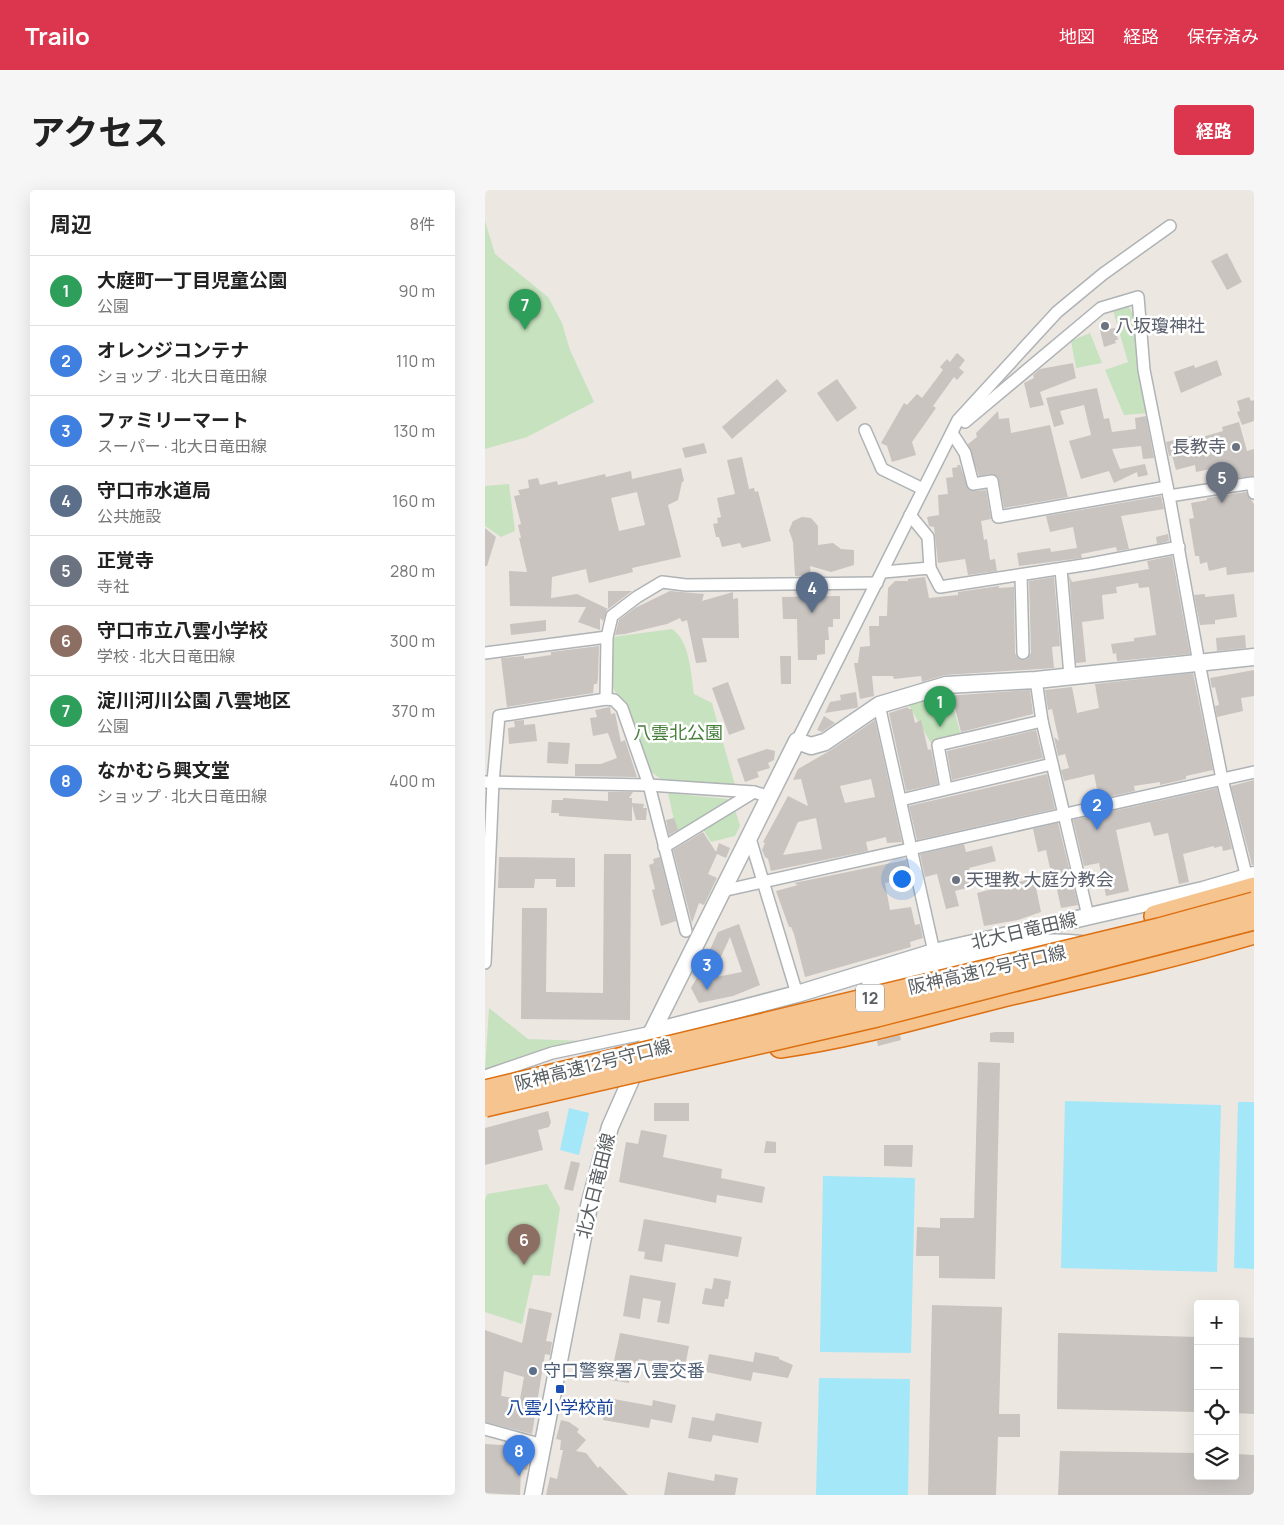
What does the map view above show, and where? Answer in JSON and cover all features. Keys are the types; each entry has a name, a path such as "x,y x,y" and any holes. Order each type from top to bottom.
{"highway":[{"path":"959,976 1056,942 1216,900 1252,880"},
{"name":"阪神高速12号守口線","path":"485,1090 1219,914 1254,903"},
{"name":"阪神高速12号守口線","path":"485,1106 877,1016 1254,919"},
{"path":"693,1058 821,1040 1165,958 1254,934"}],"main road":[{"path":"652,1032 797,741 811,746 825,742 879,705 947,685 1036,680 1254,657"},
{"name":"北大日竜田線","path":"533,1495 592,1191 605,1142 629,1082 652,1032 797,994 934,952 1252,880"},
{"name":"北大日竜田線","path":"797,994 903,974 1009,946 1037,942 1067,942 1130,952 1167,952 1183,949 1254,927"}],"street":[{"path":"797,741 958,420 1057,312 1103,274 1170,226"},
{"path":"952,433 1101,308 1138,297 1144,370 1179,547 1199,663 1222,778 1252,880"},
{"path":"865,430 882,469 923,489"},
{"path":"952,433 965,453 973,484 992,481 998,517 1168,492 1252,483 1254,493"},
{"path":"910,515 928,538 930,568 940,587 1061,569 1179,547"},
{"path":"883,572 930,568"},
{"path":"1061,569 1070,676"},
{"path":"1021,575 1023,653"},
{"path":"606,699 607,637 613,616 637,597 661,582 686,585 877,583"},
{"path":"485,653 607,637"},
{"path":"1036,680 1052,764 1088,916"},
{"path":"485,964 489,782 499,716 606,699 614,700 622,708 649,785 686,931"},
{"path":"879,705 934,952"},
{"path":"947,788 938,745 1043,721"},
{"path":"901,800 1052,764"},
{"path":"722,891 1254,772"},
{"path":"489,782 649,785 754,792 770,797"},
{"path":"664,847 754,792"},
{"path":"749,835 797,994"},
{"path":"485,1076 553,1053 652,1032"},
{"path":"485,1116 629,1082"},
{"path":"485,1430 543,1445"}],"green space":[{"path":"485,221 495,254 548,297 562,323 570,350 594,402 527,437 485,449"},
{"path":"1128,305 1133,314 1149,413 1124,415 1105,370 1128,362 1112,307"},
{"path":"1090,333 1102,363 1076,368 1071,341"},
{"path":"509,484 515,531 501,537 485,526 485,486"},
{"name":"八雲北公園","path":"672,629 683,641 689,658 694,694 712,703 735,785 661,779 647,769 625,708 613,688 612,637"},
{"path":"949,691 961,736 931,743 905,699"},
{"path":"668,793 738,800 677,834"},
{"path":"734,806 740,826 735,836 711,842 701,826"},
{"path":"489,1008 528,1039 585,1041 485,1070"},
{"path":"547,1184 560,1208 550,1276 533,1275 522,1324 485,1312 485,1200 487,1194"}],"water":[{"path":"1065,1101 1221,1105 1217,1272 1061,1268"},
{"path":"1238,1102 1254,1102 1254,1269 1234,1268"},
{"path":"569,1108 589,1113 579,1155 560,1150"},
{"path":"823,1176 915,1178 911,1353 820,1352"},
{"path":"819,1378 910,1379 908,1495 816,1495"}],"building":[{"path":"1227,253 1242,282 1227,290 1211,261"},
{"path":"1109,327 1109,329 1115,328 1118,340 1115,340 1116,343 1104,347 1100,330"},
{"path":"957,353 965,360 959,368 964,372 957,380 954,377 933,406 936,408 912,442 916,455 892,462 887,446 881,443 904,403 907,405 917,394 922,398 943,370 940,367 947,359 950,362"},
{"path":"1217,360 1222,375 1181,393 1174,372 1194,365 1195,368"},
{"path":"1073,363 1076,378 1040,392 1044,405 1030,408 1024,383 1034,378 1033,375 1040,369"},
{"path":"777,379 787,391 732,439 722,427"},
{"path":"837,379 857,408 837,422 817,393"},
{"path":"1097,388 1104,419 1109,418 1112,432 1136,429 1135,418 1146,416 1154,458 1143,459 1141,446 1112,449 1120,469 1145,464 1148,475 1138,477 1137,472 1114,483 1109,471 1081,479 1069,441 1091,435 1084,405 1060,411 1064,424 1054,427 1046,398"},
{"path":"1249,397 1251,401 1254,400 1254,421 1242,425 1237,412 1240,411 1237,401"},
{"path":"998,411 999,419 1009,418 1011,433 1050,425 1068,497 1004,508 998,477 991,474 979,476 968,444 977,437 976,433"},
{"path":"1239,422 1247,451 1254,449 1254,476 1218,481 1215,468 1196,472 1195,465 1176,470 1172,455 1169,456 1166,442 1194,435 1195,439 1223,431 1222,427"},
{"path":"704,443 707,453 685,458 682,448"},
{"path":"742,457 749,489 754,488 755,492 758,491 771,541 742,548 740,543 722,547 719,537 716,537 713,524 718,523 717,518 721,517 717,498 735,494 727,460"},
{"path":"957,465 960,465 968,489 974,491 986,490 991,519 981,521 984,540 987,539 990,560 995,559 997,571 968,575 965,559 938,563 934,527 929,526 927,517 939,515 938,495 948,494 946,478 953,477 952,468 958,467"},
{"path":"681,468 684,481 682,482 678,500 668,505 681,557 632,568 633,572 589,583 586,569 552,577 551,598 577,594 608,609 608,591 632,591 607,610 603,621 600,618 600,630 578,622 586,607 510,606 509,571 527,572 519,538 521,538 518,525 521,524 514,496 520,495 518,490 529,488 528,480 538,478 540,485 557,481 558,485 605,474 606,477 631,471 632,479","holes":["637,492 645,525 619,531 611,498"]},
{"path":"1246,492 1254,504 1254,572 1227,575 1226,567 1209,571 1207,562 1200,564 1199,556 1195,556 1189,519 1194,518 1191,503 1207,500 1207,498"},
{"path":"1161,496 1164,509 1121,516 1129,549 1117,551 1116,547 1081,554 1082,558 1019,566 1017,553 1050,548 1051,552 1077,548 1073,527 1050,532 1046,516"},
{"path":"802,517 811,518 818,526 818,545 833,543 841,549 854,550 854,565 831,572 810,566 811,575 795,576 793,542 789,530 793,521"},
{"path":"485,528 496,537 487,566 485,566"},
{"path":"1168,534 1169,541 1157,544 1156,537"},
{"path":"1172,556 1190,654 1117,661 1116,653 1113,654 1111,644 1134,641 1134,638 1156,635 1149,587 1139,588 1138,583 1116,587 1117,593 1102,595 1104,619 1082,622 1086,662 1076,663 1069,575 1072,582 1149,569 1147,561"},
{"path":"925,577 929,598 958,595 958,592 999,586 999,588 1014,587 1015,653 1017,657 1023,660 1027,659 1031,653 1029,581 1054,577 1060,646 1052,647 1054,668 945,675 922,682 921,676 894,679 893,676 872,676 874,696 860,699 854,663 858,663 860,647 870,646 869,626 879,626 879,616 887,616 888,588 895,581 908,581 908,579"},
{"path":"670,591 704,594 702,601 733,592 733,599 738,598 739,638 702,638 707,662 696,663 687,620 682,622 680,618 667,624 615,635 619,620 635,608"},
{"path":"1205,594 1205,597 1234,594 1237,617 1215,620 1215,624 1200,625 1194,595"},
{"path":"840,596 840,619 833,619 833,627 828,627 829,640 825,640 825,654 817,655 817,660 798,660 797,619 783,619 782,597"},
{"path":"546,620 546,631 511,635 510,624"},
{"path":"1245,635 1246,648 1217,651 1216,638"},
{"path":"599,646 598,678 597,684 594,684 593,693 507,707 501,658 524,656 524,659 551,655 551,652"},
{"path":"780,656 791,656 791,684 781,684"},
{"path":"1254,670 1254,696 1241,698 1243,711 1217,717 1215,706 1219,705 1215,687 1212,688 1210,678"},
{"path":"1193,673 1213,770 1186,776 1186,779 1160,785 1160,782 1134,786 1135,791 1099,799 1094,774 1064,781 1061,770 1069,768 1065,754 1058,756 1054,737 1059,741 1052,709 1048,710 1045,690 1072,687 1077,713 1099,708 1095,684"},
{"path":"728,682 745,729 729,735 712,688"},
{"path":"1030,690 1033,714 961,732 953,700 947,703 945,696"},
{"path":"856,692 858,707 825,713 830,702 841,700 840,695"},
{"path":"610,707 611,714 615,713 621,742 625,740 637,777 575,776 575,764 601,764 617,758 608,733 593,736 590,718 597,717 595,710"},
{"path":"908,707 912,709 915,723 921,720 928,750 931,749 938,784 906,791 889,713"},
{"path":"824,716 835,723 822,732 817,730"},
{"path":"524,720 524,725 535,724 537,741 509,744 508,728 515,727 514,721"},
{"path":"875,720 902,842 887,843 886,837 866,842 868,851 771,871 768,859 762,850 765,843 763,842 788,796 808,806 801,779 793,780 798,769 831,750","holes":["871,779 875,797 845,803 840,786","816,818 822,849 783,855 798,822"]},
{"path":"1036,730 1043,758 952,780 947,751"},
{"path":"548,742 570,743 568,764 547,763"},
{"path":"767,749 775,751 774,760 768,763 770,768 757,772 759,777 745,782 737,759"},
{"path":"1047,774 1055,809 917,840 909,806"},
{"path":"1254,780 1254,865 1252,865 1231,786"},
{"path":"1217,788 1232,849 1223,851 1222,846 1214,848 1214,846 1183,854 1189,882 1179,884 1168,833 1154,836 1150,822 1116,830 1129,891 1106,896 1099,863 1084,866 1073,820"},
{"path":"608,792 633,792 629,798 632,798 632,803 644,804 643,808 647,808 646,820 636,820 632,805 632,821 559,816 559,813 551,813 552,800 563,800 563,798 608,801"},
{"path":"674,818 678,830 669,835 666,820"},
{"path":"1058,823 1078,905 1061,908 1046,850 1038,852 1033,829"},
{"path":"703,832 716,852 719,843 730,848 726,858 717,854 708,874 717,878 704,905 699,903 692,923 673,850"},
{"path":"964,844 966,852 992,846 996,861 969,868 974,886 955,891 959,906 946,909 937,874 925,877 920,854"},
{"path":"604,854 631,854 630,1020 521,1019 522,908 547,908 546,992 603,993"},
{"path":"499,857 575,858 575,887 556,887 556,879 535,879 534,888 498,888"},
{"path":"660,857 676,921 661,926 652,890 655,889 649,865 654,863 653,859"},
{"path":"906,860 910,878 885,883 890,910 911,907 915,925 920,924 923,938 910,942 911,947 805,977 794,934 791,927 789,927 776,891 798,885 794,883"},
{"path":"1034,878 1041,912 1018,920 984,926 977,893"},
{"path":"739,924 760,985 733,996 699,1003 691,988 710,955 708,954 718,932","holes":["730,937 742,972 711,978"]},
{"path":"1014,1032 1014,1043 990,1042 990,1033"},
{"path":"900,1035 901,1040 878,1046 877,1041"},
{"path":"978,1062 1000,1063 995,1279 939,1278 939,1256 916,1256 917,1227 940,1228 940,1218 974,1218"},
{"path":"654,1103 689,1103 689,1121 654,1121"},
{"path":"548,1111 551,1122 549,1127 538,1130 543,1150 485,1165 485,1128"},
{"path":"641,1130 667,1135 663,1157 722,1169 721,1178 765,1187 762,1203 717,1195 716,1203 619,1182 626,1142 638,1144"},
{"path":"766,1141 776,1142 776,1153 764,1153"},
{"path":"884,1145 913,1145 912,1167 884,1166"},
{"path":"571,1161 580,1163 573,1191 564,1189"},
{"path":"644,1219 742,1237 738,1257 665,1244 662,1262 644,1259 645,1252 638,1251"},
{"path":"630,1275 676,1283 669,1324 657,1322 661,1301 643,1298 640,1319 623,1316"},
{"path":"714,1278 731,1281 728,1299 725,1299 724,1307 702,1304 705,1288 712,1289"},
{"path":"932,1305 1002,1307 999,1414 1020,1414 1020,1437 998,1437 996,1495 928,1495"},
{"path":"529,1308 552,1313 546,1341 552,1342 550,1355 545,1354 532,1434 485,1422 485,1330 522,1343","holes":["504,1371 524,1377 520,1399 501,1396"]},
{"path":"620,1333 689,1346 685,1367 639,1359 638,1364 632,1363 629,1383 610,1380"},
{"path":"1058,1333 1194,1337 1194,1412 1057,1409"},
{"path":"1239,1337 1254,1338 1254,1414 1239,1413"},
{"path":"755,1352 779,1357 779,1359 793,1365 788,1378 753,1372 751,1381 706,1372 709,1354 753,1362"},
{"path":"608,1398 652,1406 653,1400 676,1405 672,1423 651,1419 649,1428 603,1420"},
{"path":"716,1413 762,1422 758,1443 713,1435 711,1442 688,1438 692,1417 714,1421"},
{"path":"561,1420 569,1422 579,1429 577,1432 586,1440 576,1451 586,1453 598,1468 600,1466 628,1495 546,1495 550,1477 557,1479 563,1450 560,1450 561,1440 556,1439"},
{"path":"485,1444 519,1446 531,1449 527,1470 521,1469 520,1495 485,1493"},
{"path":"1060,1451 1194,1453 1194,1480 1239,1480 1239,1454 1254,1455 1254,1495 1058,1495"},
{"path":"668,1472 714,1481 715,1474 738,1478 735,1495 664,1495"}],"place":[{"name":"八坂瓊神社","path":"1105,326"},
{"name":"淀川河川公園 八雲地区","path":"525,330"},
{"name":"長教寺","path":"1236,447"},
{"name":"正覚寺","path":"1222,503"},
{"name":"守口市水道局","path":"812,613"},
{"name":"大庭町一丁目児童公園","path":"940,727"},
{"name":"オレンジコンテナ","path":"1097,830"},
{"name":"天理教 大庭分教会","path":"956,880"},
{"name":"ファミリーマート","path":"707,990"},
{"name":"守口市立八雲小学校","path":"524,1265"},
{"name":"守口警察署八雲交番","path":"533,1371"},
{"name":"八雲小学校前","path":"560,1389"},
{"name":"なかむら興文堂","path":"519,1476"}]}
